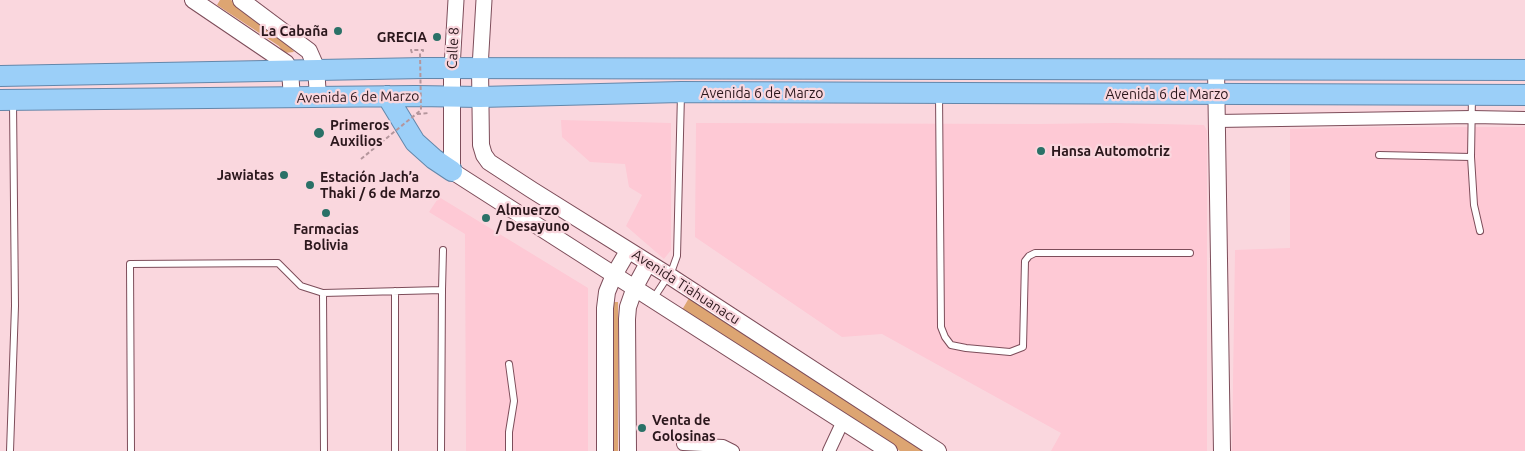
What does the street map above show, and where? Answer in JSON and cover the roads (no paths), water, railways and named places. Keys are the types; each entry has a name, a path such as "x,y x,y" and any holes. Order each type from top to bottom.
{"highway":[{"name":"Avenida 6 de Marzo","path":"0,76 452,68 1525,70"},
{"name":"Avenida 6 de Marzo","path":"6,100 387,96 480,97 681,92 1525,95"},
{"path":"387,96 415,142 434,159 452,171"}],"main road":[{"path":"193,0 210,5 286,63 290,71 292,98"},
{"path":"241,0 309,51 314,59 317,70 318,97"},
{"name":"Calle 8","path":"451,97 452,68"},
{"name":"Calle 8","path":"480,68 480,97"},
{"path":"1216,69 1222,451"},
{"path":"451,97 452,171"},
{"name":"Avenida Tiahuanacu","path":"480,97 481,146 489,162 938,451"},
{"name":"Avenida Tiahuanacu","path":"452,171 889,451"},
{"path":"605,451 605,308 607,292 628,250"},
{"path":"628,451 627,319 629,301 634,287 648,263"}],"street":[{"name":"Calle 8","path":"452,68 456,0"},
{"name":"Calle 8","path":"480,68 484,0"},
{"path":"1217,120 1525,118"},
{"path":"829,451 843,421"},
{"path":"683,444 723,446 733,451"}],"lane":[{"path":"653,299 672,270 677,256 681,92"},
{"path":"939,93 941,327 951,345 1010,352 1023,347 1026,261 1029,256 1035,253 1190,253"},
{"path":"1472,95 1471,157 1474,205 1480,231"},
{"path":"6,100 16,306 10,451"},
{"path":"1379,155 1471,157"},
{"path":"442,451 443,250"},
{"path":"130,451 130,264 278,263 301,286 323,293 442,290"},
{"path":"395,291 395,451"},
{"path":"323,293 324,451"},
{"path":"509,364 514,401 509,432 509,451"}],"place":[{"name":"La Cabaña","path":"338,31"},
{"name":"GRECIA","path":"437,37"},
{"name":"Primeros Auxilios","path":"319,133"},
{"name":"Hansa Automotriz","path":"1041,151"},
{"name":"Jawiatas","path":"284,175"},
{"name":"Estación Jach’a Thaki / 6 de Marzo","path":"310,185"},
{"name":"Farmacias Bolivia","path":"326,213"},
{"name":"Almuerzo / Desayuno","path":"486,218"},
{"name":"Venta de Golosinas","path":"642,428"}]}
